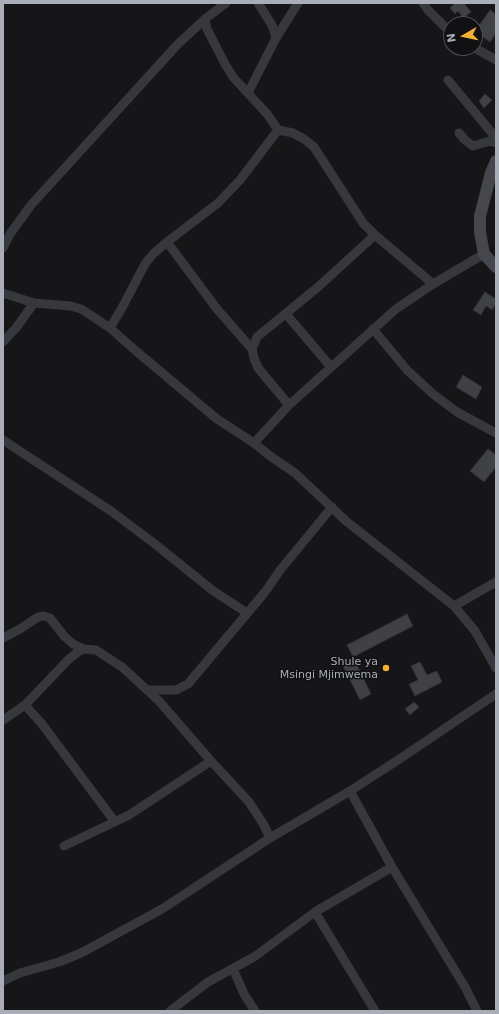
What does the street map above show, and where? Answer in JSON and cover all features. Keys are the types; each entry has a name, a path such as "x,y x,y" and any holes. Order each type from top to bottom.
{"street":[{"path":"3,248 10,234 31,204 178,44 205,19 226,3"},
{"path":"258,3 272,24 276,38"},
{"path":"248,93 276,38 298,3"},
{"path":"423,3 432,15 443,25"},
{"path":"205,19 207,29 233,77 268,115 278,130 293,133 314,147 363,223 433,284"},
{"path":"483,53 496,60"},
{"path":"448,80 496,138"},
{"path":"110,328 145,264 153,254 218,203 240,180 278,130"},
{"path":"459,133 465,140 474,146 490,141 496,143"},
{"path":"496,161 480,216 480,232 484,254 496,267"},
{"path":"252,349 258,337 318,287 375,235"},
{"path":"167,242 217,309 252,349 258,368 289,405"},
{"path":"254,443 289,405 396,309 433,284 484,254"},
{"path":"3,293 34,302 61,304 81,309 110,328 141,356 217,419 254,443 295,473 356,529 454,606 475,631 496,668"},
{"path":"3,342 16,328 34,302"},
{"path":"286,314 331,367"},
{"path":"373,329 407,370 433,394 457,412 496,433"},
{"path":"4,442 112,511 212,590 247,612"},
{"path":"148,690 176,690 188,684 332,507"},
{"path":"454,606 496,582"},
{"path":"3,638 38,617 44,616 50,618 64,636 73,644 84,649 96,650 122,667 148,690 170,713 211,761 249,802 264,825 270,838"},
{"path":"3,720 24,705 68,660 84,649"},
{"path":"3,981 20,973 71,958 108,940 169,905 270,838 350,791 496,694"},
{"path":"24,705 42,724 115,822"},
{"path":"64,846 115,822 150,802 211,761"},
{"path":"350,791 392,867 465,987 476,1011"},
{"path":"170,1011 208,982 254,957 315,912 392,867"},
{"path":"315,912 375,1011"},
{"path":"233,969 244,994 255,1011"}],"building":[{"path":"455,3 464,3 471,12 466,16 462,16 458,11 455,14 450,8"},
{"path":"490,10 496,14 496,33 490,42 483,37 483,20"},
{"path":"485,94 492,100 484,108 479,101"},
{"path":"485,292 496,299 496,303 492,310 486,306 481,315 473,310"},
{"path":"463,375 482,387 476,399 456,387"},
{"path":"488,449 496,455 496,467 484,482 470,471"},
{"path":"407,614 413,626 353,657 347,645"},
{"path":"355,661 371,694 360,700 343,666"},
{"path":"420,662 427,675 437,671 442,682 415,696 409,684 418,680 411,666"},
{"path":"414,702 419,707 410,715 405,709"}],"place":[{"name":"Shule ya Msingi Mjimwema","path":"386,668"}]}
